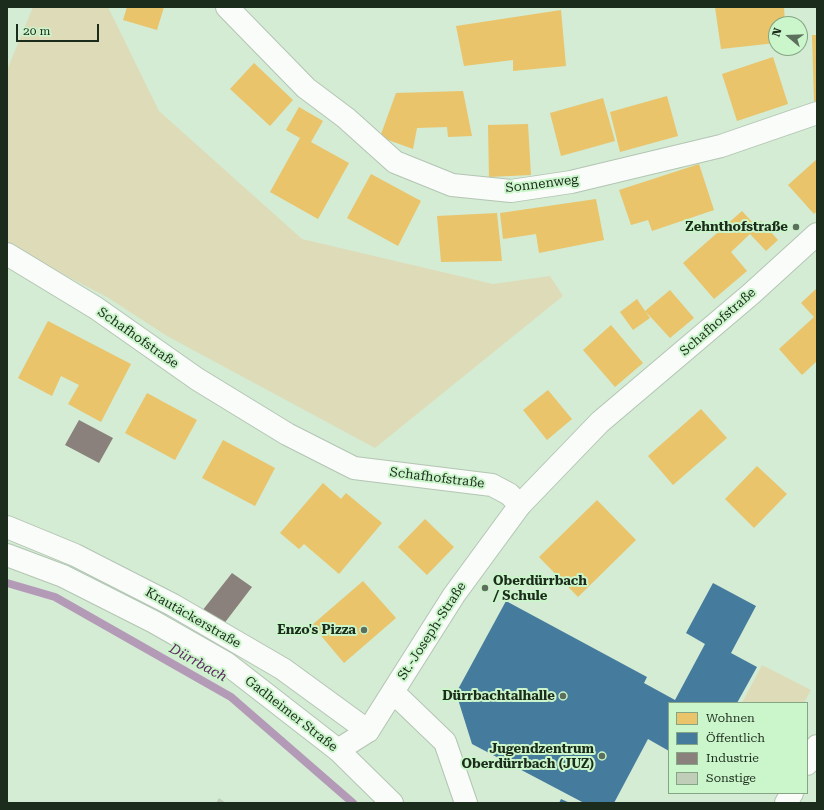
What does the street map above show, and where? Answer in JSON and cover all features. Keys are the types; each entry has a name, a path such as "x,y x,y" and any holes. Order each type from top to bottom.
{"street":[{"name":"Sonnenweg","path":"227,7 306,88 346,118 395,162 452,185 511,191 571,182 720,146 817,113"},
{"name":"Schafhofstraße","path":"7,254 96,308 197,379 255,415 287,434 354,468 492,485 509,494 520,504 600,422 751,294 817,234"},
{"name":"St.-Joseph-Straße","path":"338,750 368,731 454,595 520,504"},
{"name":"Krautäckerstraße","path":"7,527 75,555 173,605 283,669 368,731"},
{"name":"Gadheimer Straße","path":"7,555 63,576 154,622 226,663 338,750 392,803"},
{"path":"393,692 445,742 466,803"},
{"path":"808,762 817,746"},
{"path":"786,803 791,794"}],"shaded area":[{"path":"33,7 108,7 159,111 302,239 493,284 550,276 563,296 375,448 167,336 107,297 7,245 7,70"},
{"path":"762,665 811,690 805,702 743,702"}],"building: Wohnen":[{"path":"127,7 164,7 157,30 123,20"},
{"path":"715,7 784,7 785,16 768,16 768,44 721,49"},
{"path":"561,10 566,66 513,71 513,60 464,66 456,26"},
{"path":"812,35 817,35 817,101 814,101"},
{"path":"773,57 788,104 737,121 722,74"},
{"path":"254,63 293,100 270,126 230,89"},
{"path":"463,91 472,136 448,137 447,127 417,128 413,149 380,137 396,93"},
{"path":"667,96 678,136 620,152 610,112"},
{"path":"603,98 615,141 561,156 550,113"},
{"path":"299,107 323,121 311,142 349,163 318,219 270,192 300,138 286,130"},
{"path":"528,124 531,175 489,177 488,125"},
{"path":"817,159 817,211 814,214 788,185"},
{"path":"699,164 714,210 652,231 648,220 631,225 619,190"},
{"path":"371,174 421,201 398,246 347,218"},
{"path":"596,199 604,240 539,253 536,234 503,239 500,213"},
{"path":"742,211 755,225 761,221 778,240 766,251 750,234 731,252 747,271 714,299 683,263"},
{"path":"497,213 502,261 441,262 437,216"},
{"path":"817,288 817,361 802,375 779,349 814,317 801,303"},
{"path":"670,290 694,318 670,338 646,312 650,318 633,330 620,312 637,299 645,311"},
{"path":"48,321 131,364 101,422 68,404 79,385 61,376 52,396 18,378"},
{"path":"611,325 643,363 615,387 583,350"},
{"path":"548,390 572,419 547,440 523,410"},
{"path":"147,393 197,420 175,460 125,433"},
{"path":"701,409 727,438 673,485 648,456"},
{"path":"223,440 275,468 255,506 202,478"},
{"path":"757,466 787,494 754,528 725,499"},
{"path":"323,483 341,499 346,493 382,523 339,574 304,544 299,549 280,533"},
{"path":"597,500 636,540 578,597 539,557"},
{"path":"425,519 454,547 427,575 398,547"},
{"path":"363,581 396,618 344,663 312,625"}],"building: Öffentlich":[{"name":"Dürrbachtalhalle","path":"713,583 756,606 731,653 757,667 738,702 668,702 668,750 648,739 614,803 584,803 472,744 456,693 506,601 647,677 644,683 675,700 705,644 686,633"},
{"path":"561,799 570,803 559,803"}],"building: Industrie":[{"path":"79,420 113,438 99,463 65,445"},
{"path":"232,573 252,587 223,625 202,611"}],"building: Sonstige":[{"path":"219,798 226,803 216,803"}],"waterway":[{"name":"Dürrbach","path":"7,583 55,597 231,697 353,803"}],"place":[{"name":"Zehnthofstraße","path":"796,227"},
{"name":"Oberdürrbach / Schule","path":"485,588"},
{"name":"Enzo's Pizza","path":"364,630"},
{"name":"Dürrbachtalhalle","path":"563,696"},
{"name":"Jugendzentrum Oberdürrbach (JUZ)","path":"602,756"}]}
